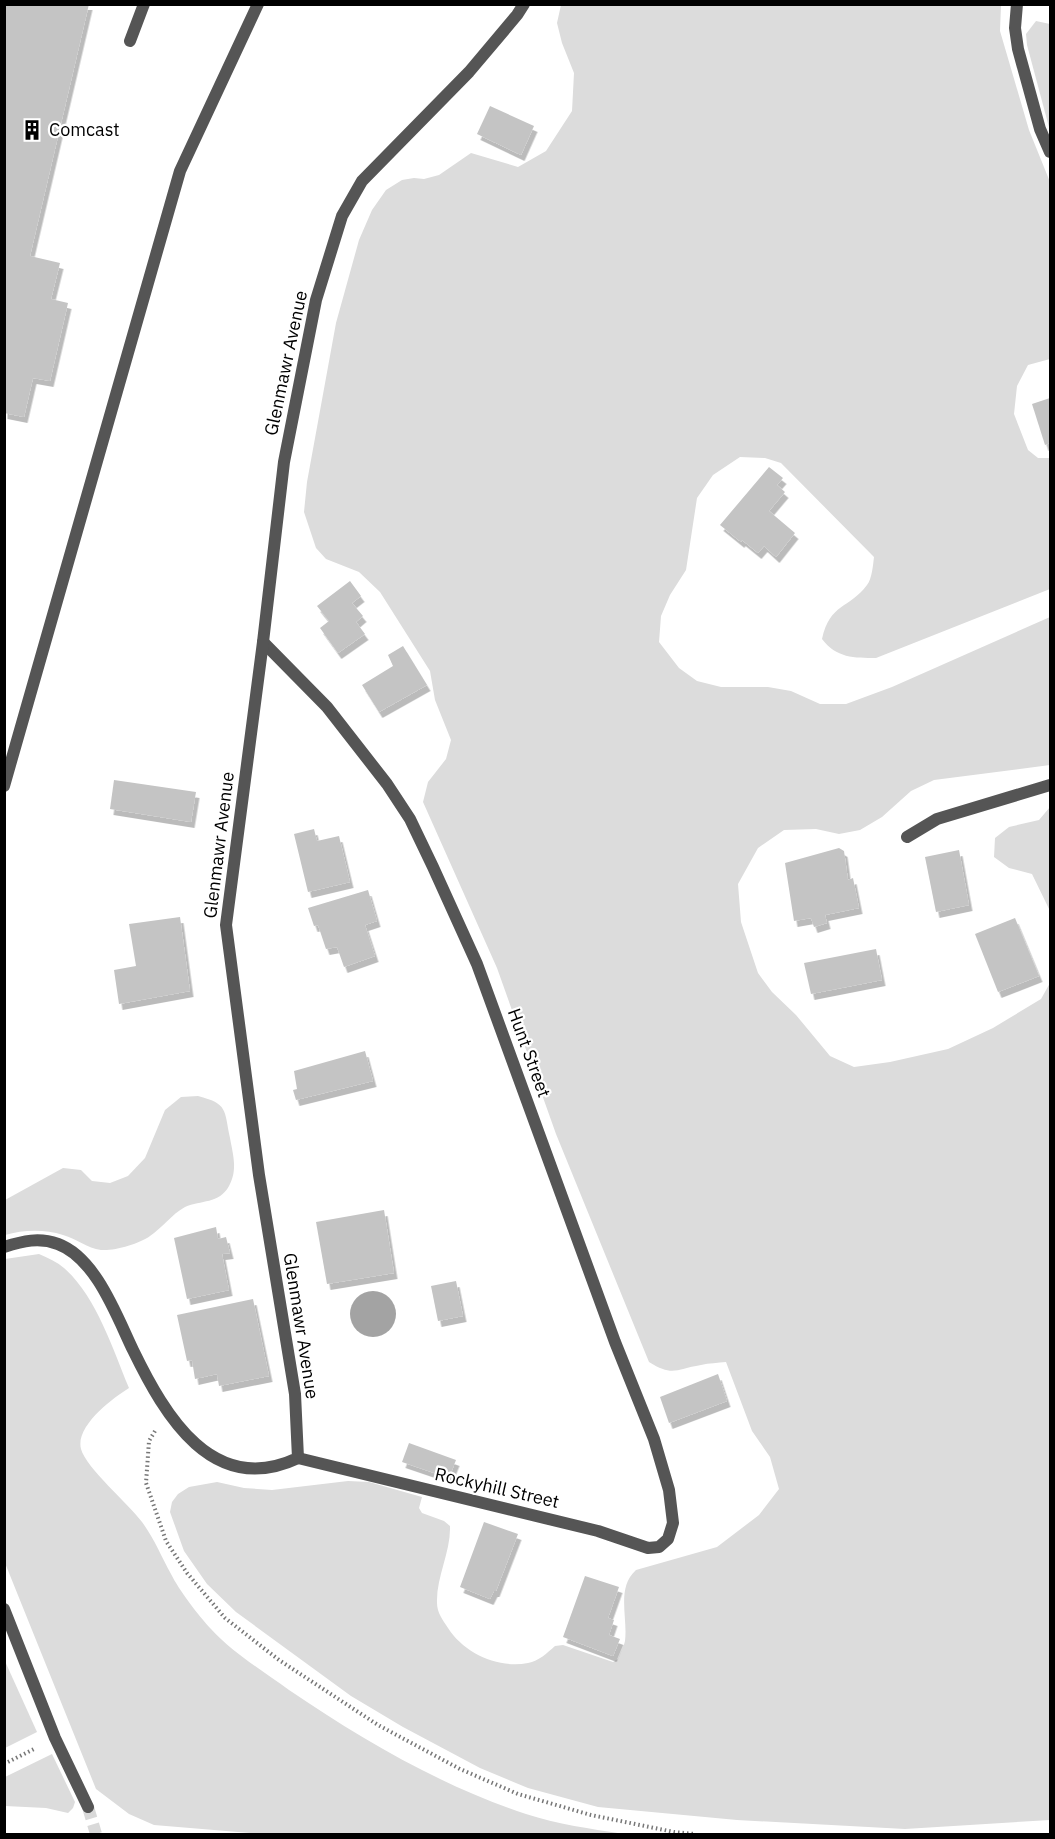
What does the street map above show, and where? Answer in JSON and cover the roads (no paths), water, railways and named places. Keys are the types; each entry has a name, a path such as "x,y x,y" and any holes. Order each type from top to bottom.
{"street":[{"path":"130,41 144,4"},
{"path":"4,786 180,171 258,4"},
{"name":"Glenmawr Avenue","path":"298,1458 295,1394 259,1175 226,925 284,462 316,300 342,216 362,181 469,72 524,4"},
{"path":"1017,4 1014,28 1018,49 1040,129 1050,152"},
{"name":"Hunt Street","path":"263,642 327,707 387,784 410,819 477,964 615,1342 654,1439 669,1490 673,1523"},
{"path":"907,837 937,819 1050,785"},
{"path":"4,1247 30,1239 58,1244 82,1259 105,1292 166,1411 212,1458 230,1466 253,1469 279,1467 298,1458"},
{"name":"Rockyhill Street","path":"298,1458 598,1531 648,1548 659,1547 668,1539 673,1523"},
{"path":"4,1609 55,1738 88,1807"}],"tunnel":[{"path":"88,1807 96,1834"}],"place":[{"name":"Comcast","path":"32,130"}]}
